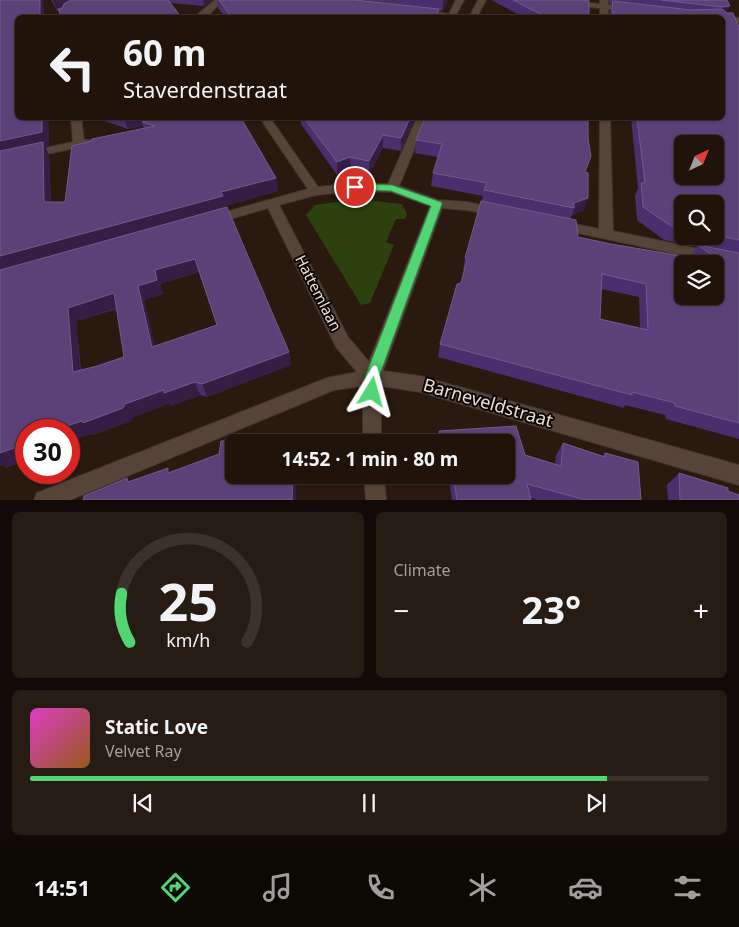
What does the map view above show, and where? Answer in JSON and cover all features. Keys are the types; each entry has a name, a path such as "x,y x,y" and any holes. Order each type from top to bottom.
{"street":[{"path":"202,15 219,0"},
{"path":"414,11 452,15 460,0"},
{"path":"474,15 482,0"},
{"path":"540,0 604,3 641,10"},
{"path":"725,19 739,20"},
{"path":"76,120 79,144"},
{"path":"266,120 315,191"},
{"path":"392,188 421,120"},
{"path":"605,120 606,234"},
{"path":"0,161 98,140"},
{"path":"197,224 315,191 355,187 392,188 437,204 467,206 514,216"},
{"name":"Hattemlaan","path":"272,203 342,342 372,377"},
{"path":"372,434 372,377 437,204"},
{"path":"550,223 739,262"},
{"name":"Barneveldstraat","path":"44,500 333,383 372,377 420,384 739,475"},
{"path":"375,484 376,500"}],"green space":[{"path":"357,199 402,204 407,214 405,219 396,219 386,242 394,245 370,303 361,305 306,215 315,205"}],"building":[{"path":"0,0 40,0 40,15 15,15 15,120 42,120 42,132 0,141"},
{"path":"71,0 168,0 180,15 61,15 58,9 62,9 64,4"},
{"path":"219,0 354,0 439,9 436,15 230,15"},
{"path":"513,0 589,0 589,15 542,15"},
{"path":"661,0 727,0 730,6 722,7"},
{"path":"613,1 691,10 722,9 727,13 733,13 739,27 739,240 724,237 724,195 674,195 674,227 643,207 641,183 645,183 637,120 725,120 725,15 614,15 612,9"},
{"path":"152,120 242,120 276,178 221,192 223,196 0,256 0,151 43,142 44,202 65,202 72,146 92,141 92,139 155,126 142,122"},
{"path":"306,120 409,120 401,138 383,135 369,161 350,157 337,162"},
{"path":"424,120 588,120 591,156 585,172 588,173 588,198 574,203 574,208 484,190 487,183 433,173 442,144 416,140"},
{"path":"481,201 576,220 578,237 676,255 674,255 674,305 724,305 724,255 712,255 698,245 739,253 739,423 675,406 675,403 632,392 632,395 440,344 457,284 461,283 467,260 465,258","holes":["602,274 646,284 648,330 600,319"]},
{"path":"227,207 289,352 202,384 195,382 164,393 164,390 125,404 123,408 83,423 80,422 80,419 15,419 15,448 0,453 0,270","holes":["195,259 217,325 152,347 138,286 157,280 155,270","114,293 124,357 73,372 68,308"]},
{"path":"516,426 525,455 561,466 563,443 605,457 605,453 638,462 641,500 586,500 527,484 531,500 457,500 454,484 515,484 515,434 440,434 439,431"},
{"path":"221,441 225,441 225,484 293,484 292,500 83,500 84,496 127,478 128,482 168,468 168,473 219,454"},
{"path":"679,473 728,488 728,491 739,495 739,500 680,500"}],"route":[{"path":"355,187 392,188 437,204 372,377 372,392"}]}
